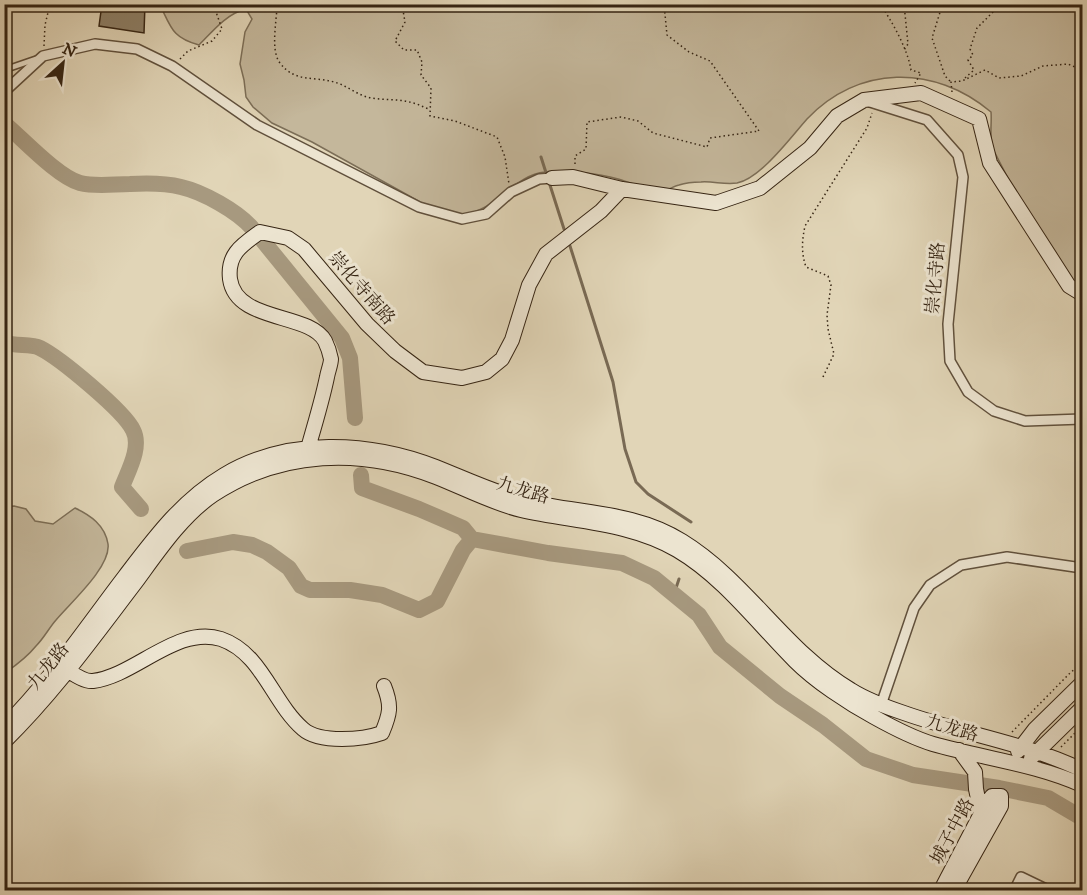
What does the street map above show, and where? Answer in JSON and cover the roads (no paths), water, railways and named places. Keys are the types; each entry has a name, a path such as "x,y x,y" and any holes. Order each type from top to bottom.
{"main road":[{"path":"548,178 573,177 622,189 716,203 760,188 810,148 837,116 869,101 921,93 979,118 990,163 1069,286 1083,294"},
{"name":"崇化寺南路","path":"308,448 323,398 331,359 325,341 316,331 262,313 242,300 231,288 229,268 238,248 260,232 288,238 304,249 367,324 395,351 423,372 462,378 486,372 501,358 512,340 529,285 546,254 601,211 622,189"},
{"name":"九龙路","path":"4,727 47,680 175,513 198,492 225,474 251,461 308,448 334,446 370,448 434,466 522,500 611,514 658,528 682,541 710,561 733,581 790,642 820,669 852,691 881,705 941,726 1021,746 1083,770"},
{"name":"九龙路","path":"4,742 26,721 69,671 177,530 212,496 244,478 278,464 310,458 350,457 391,463 515,508 549,516 606,524 645,535 677,549 735,597 798,664 872,717 929,743 1010,762 1083,785"},
{"path":"69,671 92,681 111,676 143,661 168,645 193,638 218,638 238,647 251,660 303,729 314,735 333,739 366,739 382,733 389,715 390,700 384,686"},
{"path":"1010,762 1021,746 1083,683"},
{"path":"1024,766 1083,708"},
{"path":"959,750 975,772 981,813"},
{"name":"城子中路","path":"941,891 981,813 992,796 1001,796 1001,806 954,891"}],"street":[{"path":"4,92 43,56 95,44 137,49 172,66 257,125 419,207 462,219 486,214 511,192 539,179 548,178"},
{"name":"崇化寺路","path":"869,101 927,120 958,155 963,177 948,324 949,352 950,362 968,392 994,411 1025,421 1083,418"},
{"path":"881,705 914,608 930,585 961,565 1006,558 1083,568"},
{"path":"1022,891 1016,887 1021,877 1048,891"}],"lane":[{"path":"4,70 43,56"}],"waterway":[{"path":"4,123 51,166 80,183 92,185 149,183 181,187 219,203 238,215 252,228"},
{"path":"541,157 564,229"},
{"path":"263,241 342,338 350,358 355,418"},
{"path":"570,246 613,382 625,449 636,482 648,494 691,522"},
{"path":"4,342 40,348 62,362 127,421 133,430 136,444 122,487 141,509"},
{"path":"361,475 362,488 463,528 472,539 548,553 622,563 654,578 699,615 720,647 780,696 823,725 866,759 913,775 1048,798 1082,818"},
{"path":"187,551 233,542 252,545 267,552 289,568 301,586 310,590 350,590 382,595 419,610 437,601 463,550 472,539"},
{"path":"674,594 679,579"}]}
